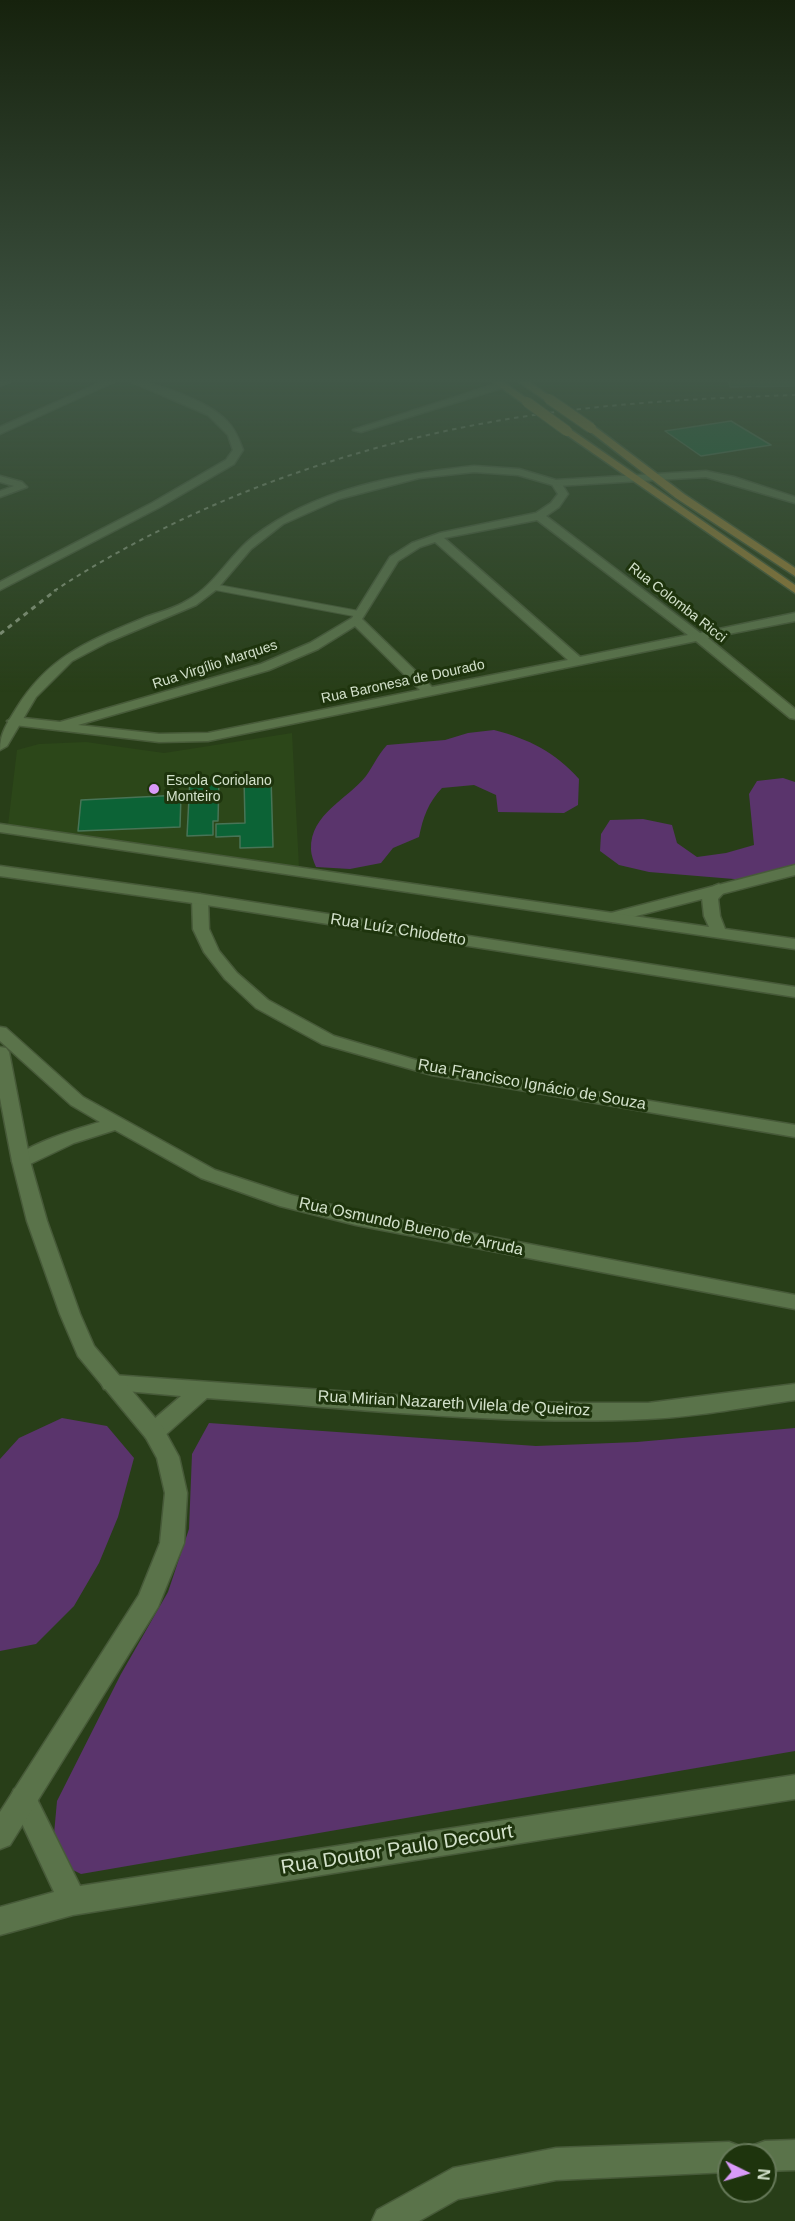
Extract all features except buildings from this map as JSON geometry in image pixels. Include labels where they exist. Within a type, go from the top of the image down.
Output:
[{"type":"main road","points":[[643,486],[795,590]]},
{"type":"main road","points":[[668,486],[795,573]]},
{"type":"street","points":[[0,494],[22,488],[20,486]]},
{"type":"street","points":[[0,588],[189,486]]},
{"type":"street","points":[[0,746],[31,695],[68,658],[134,626],[192,603],[213,587],[247,547],[279,522],[335,497],[373,486]]},
{"type":"street","name":"Rua Virgílio Marques","points":[[56,727],[266,667],[314,646],[358,617],[394,559],[416,545],[437,538],[539,516],[555,505],[563,494],[558,486]]},
{"type":"street","points":[[748,486],[795,500]]},
{"type":"street","name":"Rua Colomba Ricci","points":[[539,516],[697,636],[795,715]]},
{"type":"street","points":[[437,538],[577,661]]},
{"type":"street","points":[[358,617],[429,692]]},
{"type":"street","name":"Rua Baronesa de Dourado","points":[[14,721],[159,738],[208,737],[795,617]]},
{"type":"street","points":[[0,828],[795,944]]},
{"type":"street","points":[[613,917],[795,870]]},
{"type":"street","name":"Rua Luíz Chiodetto","points":[[0,871],[200,899],[795,992]]},
{"type":"street","points":[[719,889],[710,898],[712,916],[719,933]]},
{"type":"street","name":"Rua Francisco Ignácio de Souza","points":[[200,899],[201,929],[212,952],[231,975],[262,1004],[328,1040],[432,1070],[795,1131]]},
{"type":"street","name":"Rua Osmundo Bueno de Arruda","points":[[0,1032],[76,1101],[207,1174],[287,1202],[356,1218],[790,1304]]},
{"type":"street","points":[[0,1052],[21,1161],[37,1221],[70,1314],[85,1350],[154,1432],[168,1457],[176,1493],[172,1543],[148,1600],[0,1836]]},
{"type":"street","points":[[21,1161],[56,1142],[87,1130],[116,1124]]},
{"type":"street","name":"Rua Mirian Nazareth Vilela de Queiroz","points":[[112,1383],[478,1409],[648,1412],[793,1390]]},
{"type":"street","points":[[154,1432],[201,1391]]},
{"type":"street","name":"Rua Doutor Paulo Decourt","points":[[0,1921],[73,1901],[795,1787]]},
{"type":"street","points":[[23,1798],[73,1901]]},
{"type":"street","points":[[777,2156],[795,2155]]},
{"type":"street","points":[[388,2221],[453,2184],[545,2166],[717,2158]]},
{"type":"lane","points":[[213,587],[358,617]]},
{"type":"shaded area","points":[[494,730],[530,742],[561,761],[579,779],[578,805],[564,813],[498,812],[496,795],[474,785],[442,788],[427,811],[419,837],[393,848],[381,863],[350,869],[316,867],[311,849],[312,837],[317,826],[331,808],[366,776],[387,745],[445,740],[468,733]]},
{"type":"shaded area","name":"Escola Coriolano Monteiro","points":[[292,733],[299,867],[8,825],[17,750],[39,744],[86,742],[164,753]]},
{"type":"shaded area","points":[[783,778],[795,782],[795,875],[792,877],[758,881],[649,872],[619,865],[600,851],[601,834],[610,820],[643,819],[672,825],[677,843],[697,857],[726,853],[754,845],[749,794],[757,781]]},
{"type":"shaded area","points":[[62,1418],[107,1426],[134,1458],[118,1517],[99,1563],[74,1606],[36,1644],[0,1651],[0,1459],[19,1438]]},
{"type":"shaded area","points":[[209,1423],[536,1446],[637,1442],[795,1428],[795,1751],[81,1874],[65,1866],[53,1845],[57,1801],[121,1674],[168,1592],[189,1529],[192,1454]]},
{"type":"railway","points":[[54,591],[110,557],[167,527],[263,486]]},
{"type":"railway","points":[[0,634],[56,590]]},
{"type":"place","name":"Escola Coriolano Monteiro","points":[[154,789]]}]
